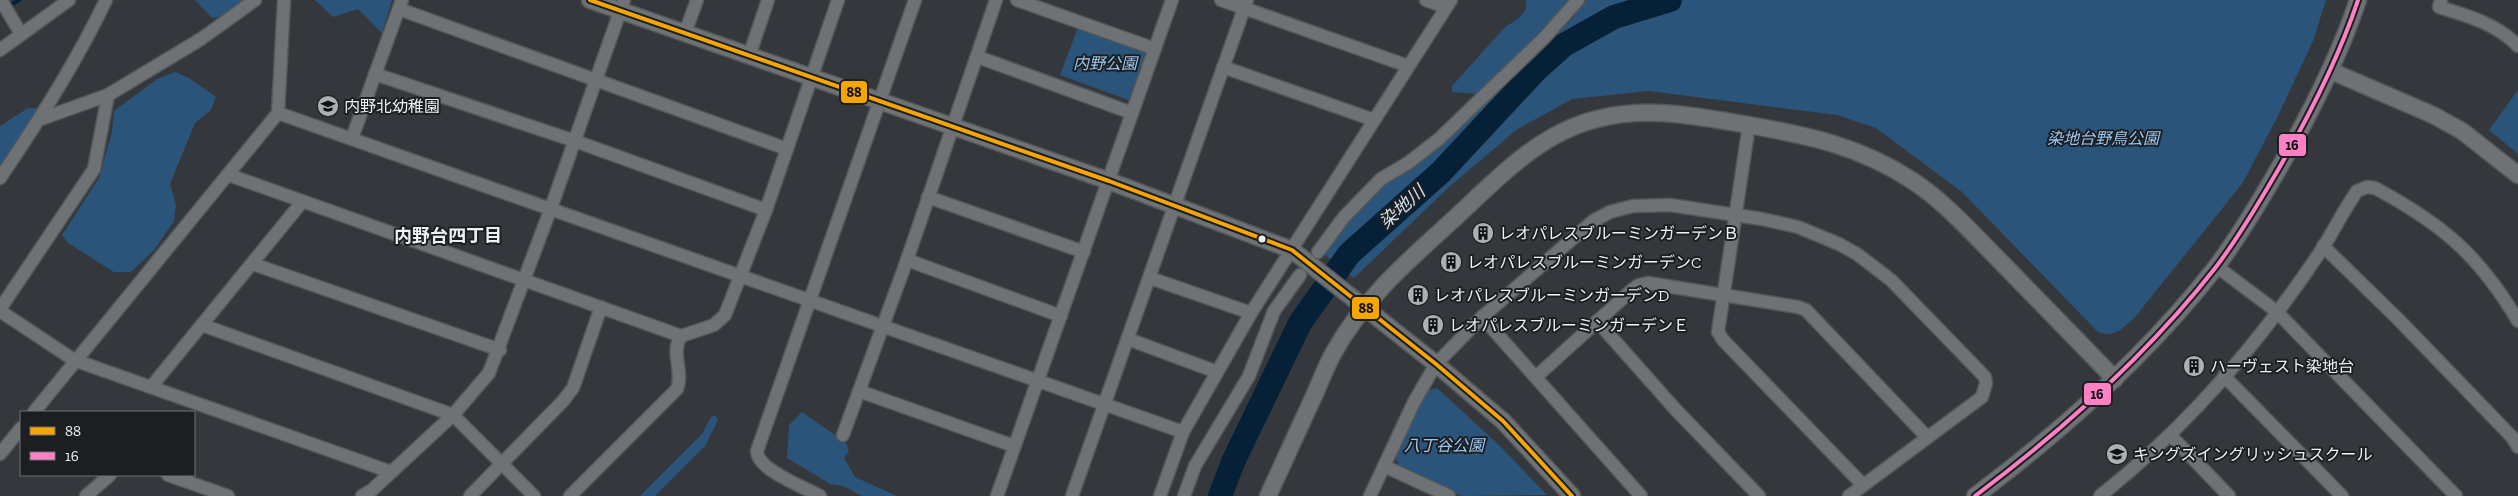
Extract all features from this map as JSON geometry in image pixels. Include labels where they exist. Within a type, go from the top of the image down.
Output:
[{"type":"street","points":[[0,50],[69,0]]},
{"type":"street","points":[[0,178],[41,119],[88,38],[106,0]]},
{"type":"street","points":[[41,119],[108,95],[200,39],[255,0]]},
{"type":"street","points":[[35,411],[74,360],[229,175],[278,113],[284,0]]},
{"type":"street","points":[[590,0],[622,5],[685,33],[1109,181],[1317,260],[1342,289],[1436,364],[1503,421],[1572,496]]},
{"type":"street","points":[[685,33],[697,0]]},
{"type":"street","points":[[749,56],[768,0]]},
{"type":"street","points":[[229,175],[526,279],[681,336],[714,325],[721,320],[741,276],[766,210],[838,0]]},
{"type":"street","points":[[820,496],[763,466],[757,457],[758,444],[916,0]]},
{"type":"street","points":[[843,435],[907,260],[996,0]]},
{"type":"street","points":[[1017,0],[1155,49]]},
{"type":"street","points":[[997,496],[1172,0]]},
{"type":"street","points":[[1221,0],[1245,4],[1408,66]]},
{"type":"street","points":[[1160,496],[1184,432],[1251,313],[1448,4],[1426,0]]},
{"type":"street","points":[[1317,260],[1344,217],[1381,179],[1408,163],[1438,139],[1544,38],[1578,0]]},
{"type":"street","points":[[1975,496],[2008,472],[2115,378],[2216,266],[2248,220],[2289,152],[2331,71],[2358,0]]},
{"type":"street","points":[[2441,0],[2439,7],[2495,28],[2518,46]]},
{"type":"street","points":[[1072,496],[1245,4]]},
{"type":"street","points":[[352,138],[401,5],[787,149]]},
{"type":"street","points":[[362,496],[391,472],[482,384],[500,350],[622,5]]},
{"type":"street","points":[[4,6],[21,34]]},
{"type":"street","points":[[978,57],[1132,113]]},
{"type":"street","points":[[1223,67],[1374,120]]},
{"type":"street","points":[[2331,71],[2433,115],[2462,131],[2518,175]]},
{"type":"street","points":[[375,74],[574,141],[766,210]]},
{"type":"street","points":[[108,95],[94,169],[0,310],[74,360],[391,472]]},
{"type":"street","points":[[1268,496],[1333,353],[1364,306],[1412,256],[1513,164],[1544,143],[1580,124],[1598,118],[1644,112],[1689,115],[1809,136],[1855,150],[1887,165],[1915,182],[1952,212],[2115,378]]},
{"type":"street","points":[[278,113],[810,299],[1037,382],[1184,432]]},
{"type":"street","points":[[1749,125],[1722,295],[1718,328],[1720,336],[1863,485]]},
{"type":"street","points":[[2103,495],[2170,435],[2224,376],[2276,312],[2324,246],[2357,191],[2367,187],[2375,188],[2421,214],[2446,232],[2492,279],[2518,321]]},
{"type":"street","points":[[928,197],[1084,252]]},
{"type":"street","points":[[151,387],[302,202]]},
{"type":"street","points":[[1370,496],[1414,402],[1436,364],[1482,317],[1593,221],[1610,212],[1648,204],[1735,214],[1798,227],[1829,239],[1857,254],[1891,280],[1985,376],[1986,382],[1982,397],[1849,496]]},
{"type":"street","points":[[2324,246],[2405,326],[2512,437],[2518,447]]},
{"type":"street","points":[[907,260],[1061,316]]},
{"type":"street","points":[[253,264],[500,350]]},
{"type":"street","points":[[2216,266],[2276,312],[2456,496]]},
{"type":"street","points":[[1184,496],[1195,466],[1249,376],[1274,311],[1300,275]]},
{"type":"street","points":[[1150,278],[1251,313]]},
{"type":"street","points":[[1537,376],[1633,289],[1644,284],[1722,295],[1806,310],[1927,437]]},
{"type":"street","points":[[470,496],[503,464],[573,388],[601,307]]},
{"type":"street","points":[[1482,317],[1537,376],[1641,496]]},
{"type":"street","points":[[1597,321],[1676,410],[1759,496]]},
{"type":"street","points":[[202,325],[452,415],[534,496]]},
{"type":"street","points":[[662,330],[677,351]]},
{"type":"street","points":[[570,496],[677,389],[680,381],[677,343],[681,336]]},
{"type":"street","points":[[1128,339],[1217,372]]},
{"type":"street","points":[[2224,376],[2342,496]]},
{"type":"street","points":[[860,391],[1014,446]]},
{"type":"street","points":[[0,454],[20,429]]},
{"type":"street","points":[[2170,435],[2229,496]]},
{"type":"street","points":[[1384,466],[1449,496]]},
{"type":"street","points":[[87,496],[109,476]]},
{"type":"street","points":[[171,476],[228,496]]},
{"type":"green space","points":[[195,0],[245,0],[221,16],[212,18]]},
{"type":"green space","points":[[315,0],[392,0],[382,33],[358,9],[333,17]]},
{"type":"green space","points":[[1526,0],[1570,0],[1479,94],[1452,92],[1452,86],[1505,27],[1518,19],[1526,9]]},
{"type":"green space","name":"染地台野鳥公園","points":[[1586,0],[2326,0],[2313,41],[2278,116],[2242,184],[2135,317],[2114,333],[2104,334],[2098,332],[1962,192],[1876,128],[1837,115],[1649,91],[1572,99],[1516,130],[1449,187],[1354,278],[1324,254],[1352,217],[1385,184],[1440,146],[1570,21]]},
{"type":"green space","name":"内野公園","points":[[1079,25],[1149,51],[1131,101],[1060,75]]},
{"type":"green space","points":[[175,72],[189,78],[216,97],[211,110],[195,123],[170,184],[176,205],[174,221],[155,249],[131,272],[114,272],[68,243],[62,235],[99,178],[112,132],[114,111],[157,79]]},
{"type":"green space","points":[[2518,90],[2518,154],[2489,130]]},
{"type":"green space","points":[[28,108],[41,109],[0,166],[0,126]]},
{"type":"green space","name":"八丁谷公園","points":[[1437,388],[1500,446],[1547,495],[1461,496],[1399,466],[1395,456],[1427,391]]},
{"type":"green space","points":[[802,412],[846,443],[849,451],[844,458],[855,477],[897,496],[862,496],[843,486],[830,484],[787,458],[789,425]]},
{"type":"green space","points":[[715,415],[718,420],[705,446],[655,496],[640,496],[702,434],[711,417]]},
{"type":"waterway","points":[[0,11],[19,0]]},
{"type":"waterway","name":"染地川","points":[[1220,496],[1233,462],[1300,323],[1349,254],[1441,172],[1536,70],[1564,45],[1614,17],[1670,0]]},
{"type":"transit line","name":"88","points":[[590,0],[1109,181],[1292,250],[1436,364],[1503,421],[1572,496]]},
{"type":"transit line","name":"16","points":[[1975,496],[2040,445],[2103,389],[2162,330],[2216,267],[2256,207],[2306,119],[2340,49],[2358,0]]},
{"type":"place","name":"内野北幼稚園","points":[[328,106]]},
{"type":"place","name":"レオパレスブルーミンガーデンＢ","points":[[1483,233]]},
{"type":"place","name":"レオパレスブルーミンガーデンC","points":[[1451,262]]},
{"type":"place","name":"レオパレスブルーミンガーデンD","points":[[1418,295]]},
{"type":"place","name":"レオパレスブルーミンガーデンＥ","points":[[1433,325]]},
{"type":"place","name":"ハーヴェスト染地台","points":[[2194,366]]},
{"type":"place","name":"キングズイングリッシュスクール","points":[[2117,454]]},
{"type":"district","name":"内野台四丁目","points":[[448,236]]}]
